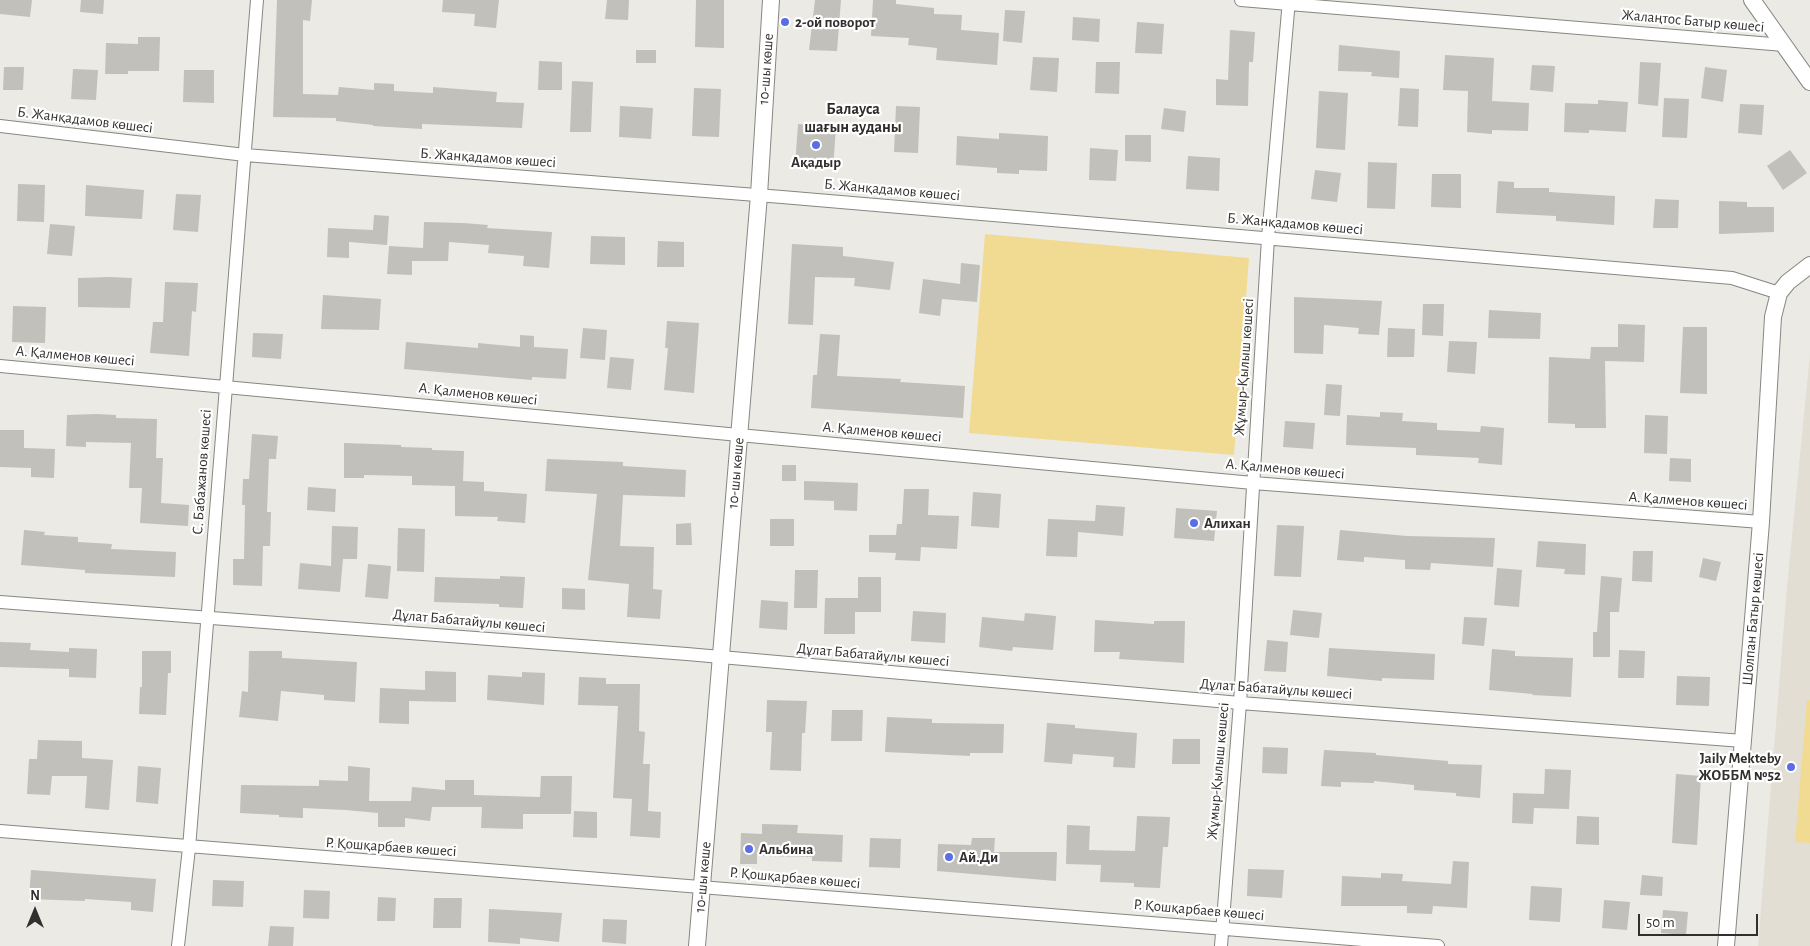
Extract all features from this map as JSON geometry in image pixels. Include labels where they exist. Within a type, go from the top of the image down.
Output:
[{"type":"street","name":"С. Бабажанов көшесі","points":[[178,946],[189,848],[225,386],[258,0]]},
{"type":"street","name":"10-шы көше","points":[[697,946],[759,195],[771,0]]},
{"type":"street","name":"Жалаңтос Батыр көшесі","points":[[1241,0],[1289,2],[1784,45]]},
{"type":"street","points":[[1752,0],[1810,82]]},
{"type":"street","name":"Жұмыр-Қылыш көшесі","points":[[1220,946],[1240,703],[1268,238],[1289,2]]},
{"type":"street","name":"Б. Жанқадамов көшесі","points":[[0,126],[245,155],[759,195],[1732,278],[1779,293]]},
{"type":"street","points":[[1779,293],[1788,282],[1810,265]]},
{"type":"street","name":"Шолпан Батыр көшесі","points":[[1726,946],[1761,522],[1773,317],[1779,293]]},
{"type":"street","name":"А. Қалменов көшесі","points":[[0,366],[1253,483],[1761,522]]},
{"type":"street","name":"Дұлат Бабатайұлы көшесі","points":[[0,602],[208,616],[1240,703],[1743,741]]},
{"type":"street","name":"Р. Қошқарбаев көшесі","points":[[0,831],[189,848],[1438,946]]},
{"type":"shaded area","points":[[985,234],[1249,258],[1234,455],[969,433]]},
{"type":"shaded area","name":"Jaily Mekteby ЖОББМ №52","points":[[1810,354],[1810,946],[1758,946],[1787,587]]},
{"type":"shaded area","points":[[1807,700],[1810,700],[1810,843],[1795,842]]},
{"type":"building","points":[[0,0],[32,0],[30,17],[0,14]]},
{"type":"building","points":[[81,0],[104,0],[103,14],[80,12]]},
{"type":"building","points":[[277,0],[312,0],[310,21],[303,20],[303,94],[338,95],[339,87],[374,90],[374,83],[394,84],[394,91],[433,93],[433,87],[497,92],[496,102],[524,103],[522,128],[422,124],[422,129],[373,126],[336,121],[336,118],[273,117]]},
{"type":"building","points":[[443,0],[499,0],[496,28],[474,26],[475,14],[442,12]]},
{"type":"building","points":[[607,0],[629,0],[628,20],[605,19]]},
{"type":"building","points":[[696,0],[724,0],[724,48],[695,47]]},
{"type":"building","points":[[815,0],[841,0],[837,51],[809,50]]},
{"type":"building","points":[[873,0],[896,0],[896,4],[934,8],[934,14],[962,15],[961,30],[999,33],[997,65],[936,60],[937,48],[908,45],[909,38],[871,36]]},
{"type":"building","points":[[1005,10],[1025,11],[1022,43],[1003,41]]},
{"type":"building","points":[[1073,17],[1100,19],[1099,42],[1072,40]]},
{"type":"building","points":[[1137,22],[1164,24],[1162,54],[1135,53]]},
{"type":"building","points":[[1230,30],[1255,32],[1253,62],[1249,62],[1248,106],[1216,105],[1216,79],[1228,80]]},
{"type":"building","points":[[138,37],[160,37],[159,71],[128,71],[128,74],[105,74],[106,43],[138,44]]},
{"type":"building","points":[[1339,45],[1400,51],[1399,78],[1371,76],[1372,72],[1338,71]]},
{"type":"building","points":[[636,50],[656,50],[656,63],[636,63]]},
{"type":"building","points":[[1445,55],[1494,58],[1492,101],[1529,103],[1528,131],[1492,130],[1492,134],[1467,132],[1468,91],[1443,90]]},
{"type":"building","points":[[1033,57],[1059,58],[1057,92],[1030,90]]},
{"type":"building","points":[[539,61],[562,62],[562,90],[538,90]]},
{"type":"building","points":[[1096,62],[1120,62],[1119,94],[1095,93]]},
{"type":"building","points":[[1640,62],[1661,63],[1658,106],[1638,104]]},
{"type":"building","points":[[1532,65],[1555,66],[1553,92],[1530,90]]},
{"type":"building","points":[[4,67],[24,67],[23,90],[3,90]]},
{"type":"building","points":[[1705,67],[1727,70],[1723,102],[1701,98]]},
{"type":"building","points":[[73,69],[98,70],[96,100],[71,99]]},
{"type":"building","points":[[184,70],[214,70],[214,103],[183,102]]},
{"type":"building","points":[[572,81],[593,82],[591,132],[570,132]]},
{"type":"building","points":[[694,88],[721,89],[719,137],[692,136]]},
{"type":"building","points":[[1400,88],[1419,89],[1418,127],[1398,126]]},
{"type":"building","points":[[1319,91],[1348,93],[1345,150],[1316,148]]},
{"type":"building","points":[[1664,98],[1689,99],[1687,138],[1662,137]]},
{"type":"building","points":[[1598,100],[1628,102],[1626,132],[1589,130],[1589,133],[1564,132],[1565,103],[1598,104]]},
{"type":"building","points":[[1740,104],[1764,105],[1762,135],[1738,133]]},
{"type":"building","points":[[620,106],[653,108],[651,139],[619,137]]},
{"type":"building","points":[[896,106],[920,107],[918,153],[894,152]]},
{"type":"building","points":[[1164,108],[1186,111],[1184,132],[1161,129]]},
{"type":"building","points":[[798,124],[836,127],[833,169],[795,166]]},
{"type":"building","points":[[999,133],[1048,136],[1047,171],[1019,170],[1019,174],[997,173],[997,168],[956,165],[957,136],[999,139]]},
{"type":"building","points":[[1125,135],[1151,135],[1151,162],[1125,161]]},
{"type":"building","points":[[1090,148],[1118,150],[1116,181],[1089,180]]},
{"type":"building","points":[[1790,150],[1807,173],[1783,190],[1767,166]]},
{"type":"building","points":[[1188,156],[1220,158],[1219,191],[1186,189]]},
{"type":"building","points":[[1368,162],[1397,163],[1395,209],[1367,208]]},
{"type":"building","points":[[1315,170],[1341,173],[1337,202],[1311,199]]},
{"type":"building","points":[[1432,174],[1461,174],[1461,208],[1431,207]]},
{"type":"building","points":[[1498,181],[1514,182],[1514,188],[1549,188],[1549,192],[1615,196],[1614,225],[1556,221],[1556,216],[1496,213]]},
{"type":"building","points":[[18,184],[45,185],[44,222],[17,221]]},
{"type":"building","points":[[86,185],[144,190],[142,219],[85,216]]},
{"type":"building","points":[[176,194],[201,195],[198,232],[173,230]]},
{"type":"building","points":[[1655,199],[1679,200],[1678,228],[1653,228]]},
{"type":"building","points":[[1719,201],[1747,202],[1747,207],[1774,207],[1774,232],[1719,234]]},
{"type":"building","points":[[374,215],[389,216],[387,245],[349,242],[349,258],[327,257],[328,228],[373,230]]},
{"type":"building","points":[[424,222],[463,223],[488,225],[487,228],[552,232],[549,268],[523,266],[524,256],[488,253],[489,245],[449,242],[448,261],[412,261],[412,275],[387,274],[389,246],[423,248]]},
{"type":"building","points":[[50,224],[75,226],[72,256],[47,254]]},
{"type":"building","points":[[591,236],[625,237],[625,265],[590,264]]},
{"type":"building","points":[[658,241],[684,242],[684,267],[657,267]]},
{"type":"building","points":[[792,244],[843,247],[843,256],[894,262],[890,290],[854,286],[855,278],[815,277],[813,325],[788,324]]},
{"type":"building","points":[[961,263],[980,265],[977,302],[942,299],[940,316],[919,313],[923,279],[960,284]]},
{"type":"building","points":[[78,278],[132,278],[130,308],[78,307]]},
{"type":"building","points":[[165,282],[198,283],[196,312],[192,311],[189,356],[150,353],[153,322],[163,322]]},
{"type":"building","points":[[323,295],[381,299],[379,330],[321,329]]},
{"type":"building","points":[[1294,297],[1382,301],[1379,335],[1358,334],[1359,328],[1324,325],[1323,354],[1294,353]]},
{"type":"building","points":[[1423,304],[1444,304],[1443,336],[1422,335]]},
{"type":"building","points":[[13,306],[46,307],[45,343],[12,342]]},
{"type":"building","points":[[1489,310],[1541,313],[1540,339],[1488,338]]},
{"type":"building","points":[[667,321],[699,323],[694,393],[664,390],[668,348],[665,348]]},
{"type":"building","points":[[1618,324],[1645,325],[1644,362],[1605,361],[1606,428],[1575,428],[1575,424],[1548,423],[1549,357],[1590,359],[1591,347],[1618,347]]},
{"type":"building","points":[[1683,327],[1707,327],[1707,394],[1680,393]]},
{"type":"building","points":[[583,328],[607,330],[605,360],[580,358]]},
{"type":"building","points":[[1388,328],[1415,329],[1414,357],[1387,357]]},
{"type":"building","points":[[253,333],[283,334],[281,359],[252,357]]},
{"type":"building","points":[[820,334],[840,335],[837,376],[901,379],[900,382],[965,386],[963,418],[811,408],[813,375],[817,375]]},
{"type":"building","points":[[520,335],[534,336],[534,347],[568,349],[566,379],[532,377],[532,380],[404,369],[406,342],[478,348],[478,343],[520,347]]},
{"type":"building","points":[[1449,341],[1477,342],[1475,374],[1447,372]]},
{"type":"building","points":[[610,357],[634,359],[631,390],[607,388]]},
{"type":"building","points":[[1326,384],[1342,385],[1340,416],[1324,415]]},
{"type":"building","points":[[1380,412],[1403,413],[1402,421],[1437,423],[1437,430],[1480,432],[1481,426],[1504,428],[1502,465],[1478,463],[1479,458],[1416,455],[1416,448],[1346,445],[1347,415],[1380,417]]},
{"type":"building","points":[[67,415],[116,415],[116,418],[157,419],[156,458],[163,458],[161,503],[189,505],[188,526],[140,523],[142,488],[129,488],[131,443],[86,442],[86,447],[66,446]]},
{"type":"building","points":[[1645,415],[1668,416],[1667,454],[1644,453]]},
{"type":"building","points":[[1285,421],[1315,423],[1313,449],[1283,447]]},
{"type":"building","points":[[0,430],[24,430],[24,448],[55,449],[54,478],[31,477],[31,468],[0,467]]},
{"type":"building","points":[[252,434],[278,436],[276,459],[269,459],[267,512],[271,512],[270,546],[263,546],[262,586],[233,585],[233,559],[244,559],[245,505],[242,505],[243,479],[249,479]]},
{"type":"building","points":[[344,443],[401,445],[401,447],[432,448],[432,450],[464,451],[463,481],[484,482],[484,491],[527,494],[525,523],[497,521],[498,517],[455,516],[455,486],[412,485],[412,476],[364,475],[364,478],[344,478]]},
{"type":"building","points":[[1670,458],[1691,459],[1691,482],[1669,481]]},
{"type":"building","points":[[547,459],[623,462],[623,466],[686,470],[685,497],[623,495],[620,546],[654,547],[653,589],[662,590],[660,619],[627,617],[629,584],[588,580],[597,494],[545,491]]},
{"type":"building","points":[[782,465],[796,465],[796,481],[782,481]]},
{"type":"building","points":[[804,481],[858,483],[857,511],[834,510],[834,501],[804,500]]},
{"type":"building","points":[[308,487],[336,489],[335,512],[307,510]]},
{"type":"building","points":[[904,489],[929,489],[928,515],[959,516],[957,549],[921,547],[920,561],[895,560],[896,553],[869,552],[869,535],[896,535],[897,524],[902,524]]},
{"type":"building","points":[[973,492],[1001,494],[999,528],[971,526]]},
{"type":"building","points":[[1096,505],[1125,507],[1123,536],[1078,532],[1077,557],[1046,556],[1048,519],[1095,521]]},
{"type":"building","points":[[1176,508],[1217,511],[1214,541],[1174,538]]},
{"type":"building","points":[[770,519],[794,519],[794,546],[770,546]]},
{"type":"building","points":[[691,523],[692,545],[676,545],[676,524]]},
{"type":"building","points":[[1277,525],[1304,526],[1301,577],[1274,576]]},
{"type":"building","points":[[332,526],[358,527],[357,559],[343,559],[340,592],[298,589],[300,563],[331,566]]},
{"type":"building","points":[[398,528],[425,529],[424,572],[397,571]]},
{"type":"building","points":[[24,530],[45,532],[44,535],[78,537],[78,542],[112,544],[111,549],[176,552],[175,577],[85,573],[85,570],[21,565]]},
{"type":"building","points":[[1340,530],[1407,536],[1495,538],[1493,567],[1431,563],[1430,570],[1405,569],[1405,560],[1364,557],[1364,562],[1337,560]]},
{"type":"building","points":[[1538,541],[1586,544],[1585,575],[1564,574],[1565,569],[1536,567]]},
{"type":"building","points":[[1633,551],[1653,551],[1652,582],[1632,581]]},
{"type":"building","points":[[1703,558],[1721,562],[1716,581],[1699,577]]},
{"type":"building","points":[[368,564],[391,566],[388,599],[365,597]]},
{"type":"building","points":[[1497,568],[1522,570],[1519,607],[1494,605]]},
{"type":"building","points":[[795,570],[818,570],[817,608],[794,608]]},
{"type":"building","points":[[500,576],[525,577],[523,608],[499,607],[499,604],[434,602],[435,577],[500,579]]},
{"type":"building","points":[[1601,576],[1622,578],[1619,612],[1610,612],[1610,657],[1593,657],[1593,632],[1597,632]]},
{"type":"building","points":[[858,577],[881,577],[881,612],[855,612],[855,634],[824,634],[825,598],[858,598]]},
{"type":"building","points":[[562,588],[585,589],[585,610],[562,609]]},
{"type":"building","points":[[761,600],[788,602],[787,630],[759,628]]},
{"type":"building","points":[[1293,610],[1322,613],[1319,638],[1290,635]]},
{"type":"building","points":[[913,611],[946,613],[945,643],[911,641]]},
{"type":"building","points":[[1025,613],[1056,616],[1053,650],[1013,647],[1012,651],[979,647],[982,617],[1024,621]]},
{"type":"building","points":[[1464,617],[1487,618],[1484,646],[1462,644]]},
{"type":"building","points":[[1095,620],[1154,624],[1154,621],[1185,621],[1184,663],[1119,659],[1120,652],[1094,652]]},
{"type":"building","points":[[1267,640],[1288,642],[1286,672],[1264,671]]},
{"type":"building","points":[[0,642],[31,643],[30,650],[69,652],[69,648],[97,649],[96,678],[69,677],[69,669],[0,667]]},
{"type":"building","points":[[1329,648],[1435,654],[1434,680],[1382,678],[1382,681],[1327,676]]},
{"type":"building","points":[[1492,649],[1515,651],[1515,656],[1573,658],[1571,697],[1489,690]]},
{"type":"building","points":[[1619,650],[1645,651],[1644,678],[1618,678]]},
{"type":"building","points":[[142,651],[171,651],[171,673],[168,673],[166,715],[139,714],[140,687],[142,687]]},
{"type":"building","points":[[249,651],[282,651],[282,658],[357,662],[355,702],[324,700],[324,695],[281,691],[278,721],[239,717],[242,691],[248,692]]},
{"type":"building","points":[[425,671],[456,672],[456,702],[409,701],[409,724],[379,723],[380,688],[425,690]]},
{"type":"building","points":[[522,672],[545,673],[544,705],[487,700],[488,675],[522,677]]},
{"type":"building","points":[[1677,676],[1710,677],[1709,706],[1676,705]]},
{"type":"building","points":[[579,677],[606,678],[606,684],[640,684],[639,731],[645,732],[643,764],[650,764],[648,811],[661,812],[660,838],[630,836],[632,799],[613,798],[618,706],[578,705]]},
{"type":"building","points":[[767,700],[807,701],[805,733],[802,733],[801,771],[770,770],[772,732],[766,732]]},
{"type":"building","points":[[832,710],[863,710],[862,741],[831,741]]},
{"type":"building","points":[[887,717],[932,719],[932,723],[1004,724],[1003,753],[970,753],[970,756],[885,752]]},
{"type":"building","points":[[1047,723],[1075,725],[1075,728],[1137,733],[1135,768],[1113,767],[1114,757],[1073,754],[1072,764],[1044,762]]},
{"type":"building","points":[[1173,739],[1200,739],[1200,764],[1172,764]]},
{"type":"building","points":[[38,740],[82,741],[82,758],[113,760],[109,810],[85,808],[87,776],[52,776],[50,795],[27,794],[29,759],[37,759]]},
{"type":"building","points":[[1263,747],[1288,748],[1287,774],[1262,773]]},
{"type":"building","points":[[1324,750],[1376,753],[1376,755],[1448,761],[1448,764],[1482,765],[1480,798],[1456,796],[1456,793],[1414,790],[1414,785],[1374,781],[1374,783],[1341,782],[1341,787],[1321,786]]},
{"type":"building","points":[[138,766],[161,768],[158,804],[136,802]]},
{"type":"building","points":[[348,766],[370,768],[369,801],[411,801],[412,787],[445,790],[445,780],[474,780],[474,795],[540,797],[541,776],[572,776],[571,814],[523,814],[523,829],[481,828],[482,807],[432,807],[430,821],[405,818],[405,827],[378,827],[378,813],[346,810],[303,808],[303,818],[240,813],[241,785],[319,786],[319,780],[348,781]]},
{"type":"building","points":[[1545,769],[1571,770],[1569,809],[1534,808],[1533,824],[1512,823],[1513,793],[1544,794]]},
{"type":"building","points":[[1676,774],[1701,776],[1697,845],[1672,843]]},
{"type":"building","points":[[574,811],[597,812],[597,838],[573,837]]},
{"type":"building","points":[[1137,816],[1170,817],[1168,847],[1163,847],[1160,888],[1134,887],[1134,883],[1100,882],[1101,865],[1066,864],[1067,825],[1090,826],[1089,850],[1135,851]]},
{"type":"building","points":[[1577,816],[1599,817],[1599,845],[1576,844]]},
{"type":"building","points":[[762,824],[798,825],[797,833],[843,835],[842,862],[812,861],[812,857],[757,856],[757,864],[740,864],[741,833],[762,834]]},
{"type":"building","points":[[870,838],[901,839],[900,868],[869,867]]},
{"type":"building","points":[[972,838],[995,838],[994,852],[1057,852],[1056,881],[937,871],[938,844],[971,845]]},
{"type":"building","points":[[1453,861],[1469,862],[1467,908],[1433,906],[1432,914],[1407,913],[1407,906],[1341,906],[1342,876],[1381,878],[1381,873],[1403,874],[1402,881],[1451,884]]},
{"type":"building","points":[[1248,869],[1284,870],[1282,898],[1247,896]]},
{"type":"building","points":[[31,870],[156,879],[153,912],[131,910],[131,902],[85,899],[85,901],[29,899]]},
{"type":"building","points":[[1642,875],[1663,877],[1662,896],[1640,895]]},
{"type":"building","points":[[213,880],[244,881],[243,907],[212,906]]},
{"type":"building","points":[[1531,886],[1562,888],[1560,922],[1529,920]]},
{"type":"building","points":[[304,890],[330,891],[329,919],[303,918]]},
{"type":"building","points":[[378,897],[396,898],[395,921],[377,921]]},
{"type":"building","points":[[434,898],[462,898],[461,928],[433,928]]},
{"type":"building","points":[[1604,900],[1630,902],[1627,930],[1602,928]]},
{"type":"building","points":[[489,909],[562,913],[559,942],[520,938],[520,944],[488,942]]},
{"type":"building","points":[[1663,910],[1688,912],[1686,935],[1661,933]]},
{"type":"building","points":[[603,919],[627,920],[626,944],[602,942]]},
{"type":"building","points":[[270,926],[294,927],[293,946],[268,946]]},
{"type":"place","name":"2-ой поворот","points":[[785,22]]},
{"type":"place","name":"Ақадыр","points":[[816,145]]},
{"type":"place","name":"Алихан","points":[[1194,523]]},
{"type":"place","name":"Jaily Mekteby ЖОББМ №52","points":[[1791,767]]},
{"type":"place","name":"Альбина","points":[[749,849]]},
{"type":"place","name":"Ай.Ди","points":[[949,857]]},
{"type":"district","name":"Балауса шағын ауданы","points":[[853,118]]}]
